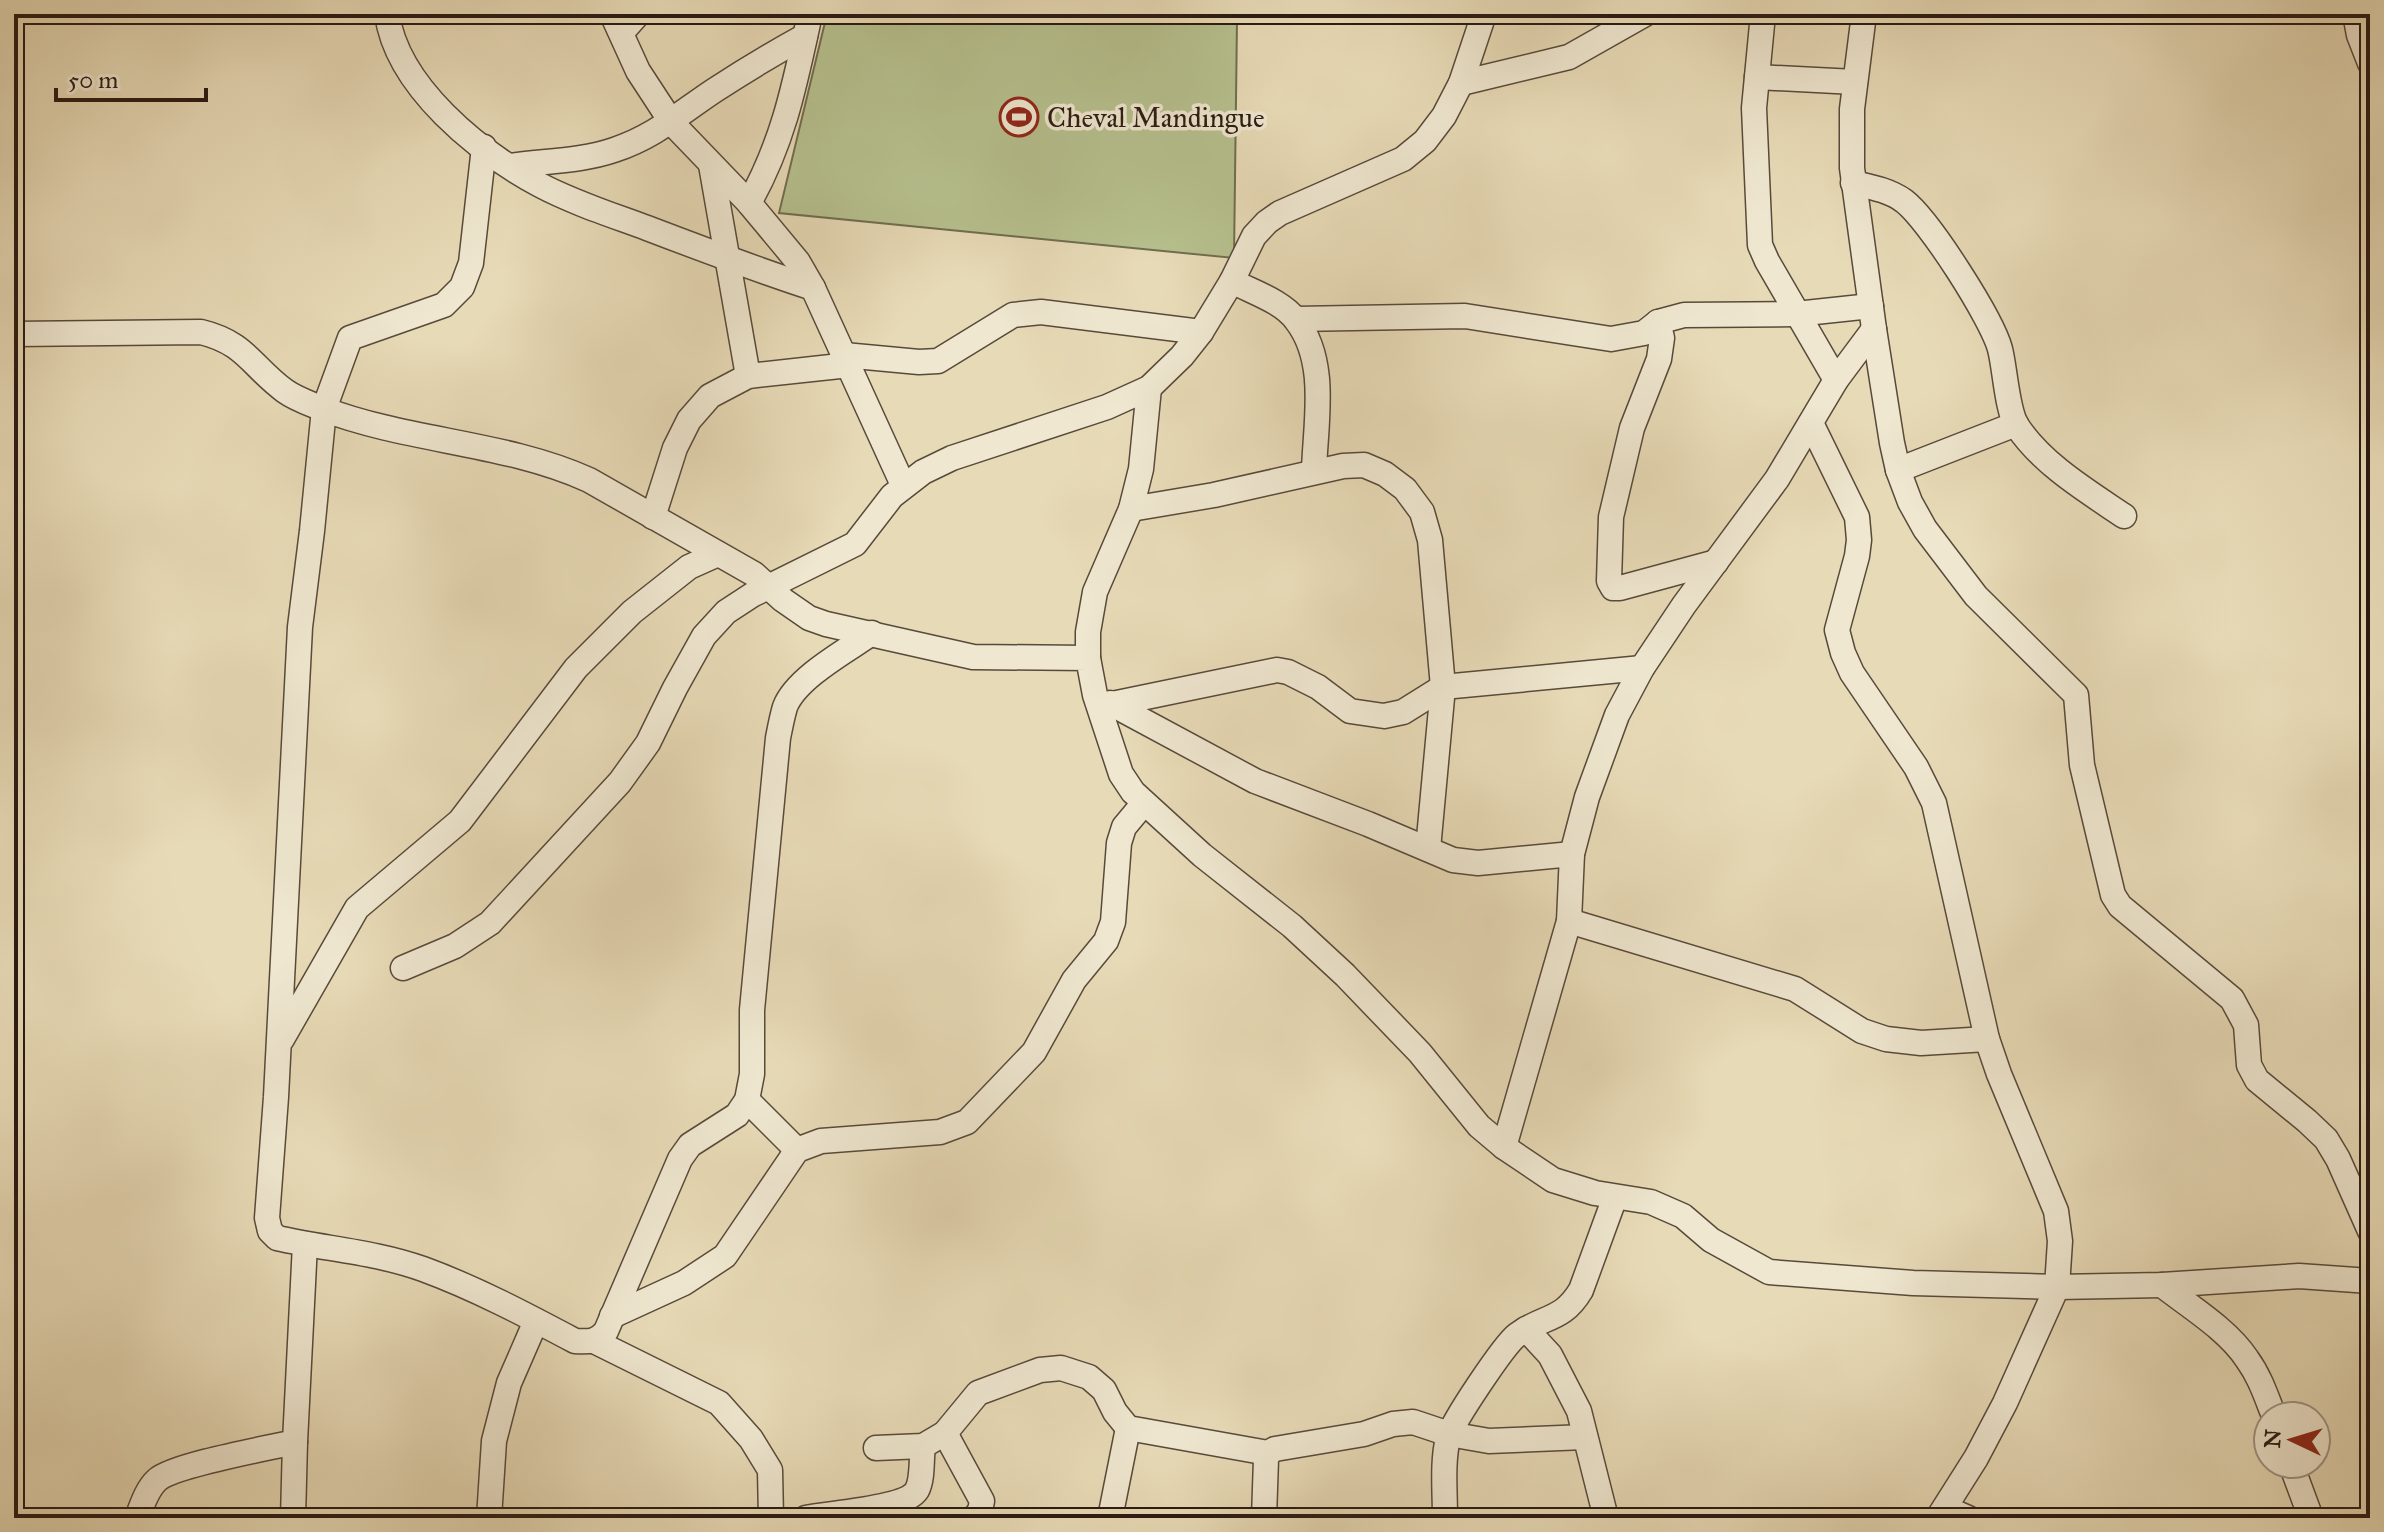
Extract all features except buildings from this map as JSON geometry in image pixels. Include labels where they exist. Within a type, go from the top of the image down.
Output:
[{"type":"street","points":[[387,14],[390,34],[399,55],[427,95],[458,128],[539,185],[727,260],[813,288]]},
{"type":"street","points":[[403,968],[455,946],[490,923],[620,782],[648,743],[704,636],[726,612],[768,587],[855,544],[903,485],[952,458],[1107,407],[1149,388],[1182,356],[1201,332],[1232,281],[1254,236],[1267,222],[1280,213],[1403,159],[1425,141],[1444,116],[1461,83],[1484,14]]},
{"type":"street","points":[[1461,83],[1569,57],[1645,14]]},
{"type":"street","points":[[1763,14],[1754,108],[1760,245],[1796,314],[1836,380]]},
{"type":"street","points":[[1864,14],[1852,109],[1853,183],[1892,443],[1910,502],[1925,529],[1976,596],[2076,695],[2082,765],[2113,895],[2120,906],[2232,999],[2246,1025],[2249,1065],[2257,1080],[2326,1139],[2370,1231]]},
{"type":"street","points":[[2355,14],[2370,63]]},
{"type":"street","points":[[624,20],[638,71],[672,123],[749,203],[798,262],[813,288],[903,485]]},
{"type":"street","points":[[510,166],[612,151],[647,136],[672,123],[808,25]]},
{"type":"street","points":[[749,203],[767,171],[782,134],[808,25]]},
{"type":"street","points":[[1757,77],[1855,82]]},
{"type":"street","points":[[484,147],[471,263],[462,287],[444,305],[350,338],[324,409],[300,627],[267,1218],[270,1231],[277,1238],[421,1268],[575,1341],[594,1341],[719,1403],[751,1439],[770,1470],[771,1518]]},
{"type":"street","points":[[711,165],[748,376]]},
{"type":"street","points":[[1853,183],[1887,191],[1905,202],[1923,221],[1987,316],[1999,347],[2016,424],[2073,482],[2124,516]]},
{"type":"street","points":[[1232,281],[1281,307],[1296,319],[1314,359],[1317,379],[1314,472]]},
{"type":"street","points":[[653,517],[675,448],[689,420],[710,396],[748,376],[846,360],[938,361],[1013,315],[1041,312],[1201,332]]},
{"type":"street","points":[[1296,319],[1465,316],[1611,339],[1644,333],[1658,322],[1684,315],[1796,314],[1872,318]]},
{"type":"street","points":[[1504,1147],[1569,921],[1572,854],[1587,797],[1617,715],[1642,668],[1684,605],[1777,479],[1872,318]]},
{"type":"street","points":[[1658,322],[1662,338],[1659,359],[1632,428],[1611,517],[1609,581],[1613,588],[1620,588],[1716,562]]},
{"type":"street","points":[[14,334],[201,332],[222,338],[240,348],[283,390],[324,409],[407,435],[530,458],[565,469],[754,574],[809,618],[973,657],[1088,658]]},
{"type":"street","points":[[1149,388],[1141,469],[1131,509],[1095,592],[1088,632],[1088,658],[1104,700],[1121,774],[1144,803],[1202,855],[1292,926],[1345,975],[1420,1053],[1479,1126],[1504,1147],[1553,1180],[1615,1197],[1651,1202],[1683,1216],[1711,1240],[1769,1272],[1913,1283],[2057,1287],[2162,1285],[2299,1276],[2370,1281]]},
{"type":"street","points":[[1811,423],[1857,517],[1857,556],[1837,630],[1843,653],[1852,673],[1916,767],[1934,803],[1987,1039],[2056,1211],[2060,1241],[2057,1287],[2005,1403],[1976,1458],[1941,1513],[1968,1518]]},
{"type":"street","points":[[1898,470],[2016,424]]},
{"type":"street","points":[[1131,509],[1364,465],[1385,474],[1405,489],[1422,512],[1430,540],[1443,687],[1428,849]]},
{"type":"street","points":[[279,1043],[357,908],[460,821],[576,668],[632,612],[689,567],[718,554]]},
{"type":"street","points":[[594,1341],[606,1331],[680,1159],[690,1145],[737,1115],[747,1100],[752,1074],[752,1010],[778,738],[785,706],[793,692],[810,677],[872,633]]},
{"type":"street","points":[[1104,700],[1277,670],[1318,687],[1350,711],[1372,716],[1403,712],[1443,687],[1642,668]]},
{"type":"street","points":[[1104,700],[1255,781],[1453,860],[1478,863],[1572,854]]},
{"type":"street","points":[[612,1316],[684,1283],[725,1256],[797,1150],[821,1141],[940,1132],[967,1122],[1034,1052],[1074,980],[1106,941],[1113,922],[1119,843],[1124,827],[1144,803]]},
{"type":"street","points":[[1569,921],[1795,989],[1862,1031],[1886,1039],[1921,1043],[1987,1039]]},
{"type":"street","points":[[747,1100],[797,1150]]},
{"type":"street","points":[[1445,1518],[1444,1461],[1449,1434],[1505,1345],[1526,1329],[1568,1309],[1575,1300],[1615,1197]]},
{"type":"street","points":[[293,1518],[305,1244]]},
{"type":"street","points":[[2162,1285],[2246,1356],[2268,1400]]},
{"type":"street","points":[[489,1518],[494,1441],[509,1383],[536,1321]]},
{"type":"street","points":[[1526,1329],[1550,1355],[1579,1411],[1606,1518]]},
{"type":"street","points":[[876,1448],[923,1446],[945,1433],[978,1393],[1040,1370],[1061,1368],[1089,1377],[1104,1390],[1115,1412],[1128,1428],[1268,1453],[1275,1449],[1413,1422],[1449,1434],[1489,1441],[1585,1437]]},
{"type":"street","points":[[1110,1518],[1128,1428]]},
{"type":"street","points":[[945,1433],[982,1501],[980,1511],[974,1518]]},
{"type":"street","points":[[137,1518],[144,1498],[158,1478],[181,1469],[295,1442]]},
{"type":"street","points":[[806,1518],[873,1513],[912,1497],[919,1487],[923,1446]]},
{"type":"street","points":[[1264,1518],[1268,1453]]},
{"type":"street","points":[[2297,1480],[2311,1518]]},
{"type":"green space","name":"Cheval Mandingue","points":[[827,14],[1234,14],[1237,20],[1234,258],[779,213]]},
{"type":"water","points":[[2370,1041],[2370,1103],[2364,1102],[2365,1056]]},
{"type":"place","name":"Cheval Mandingue","points":[[1019,117]]}]
